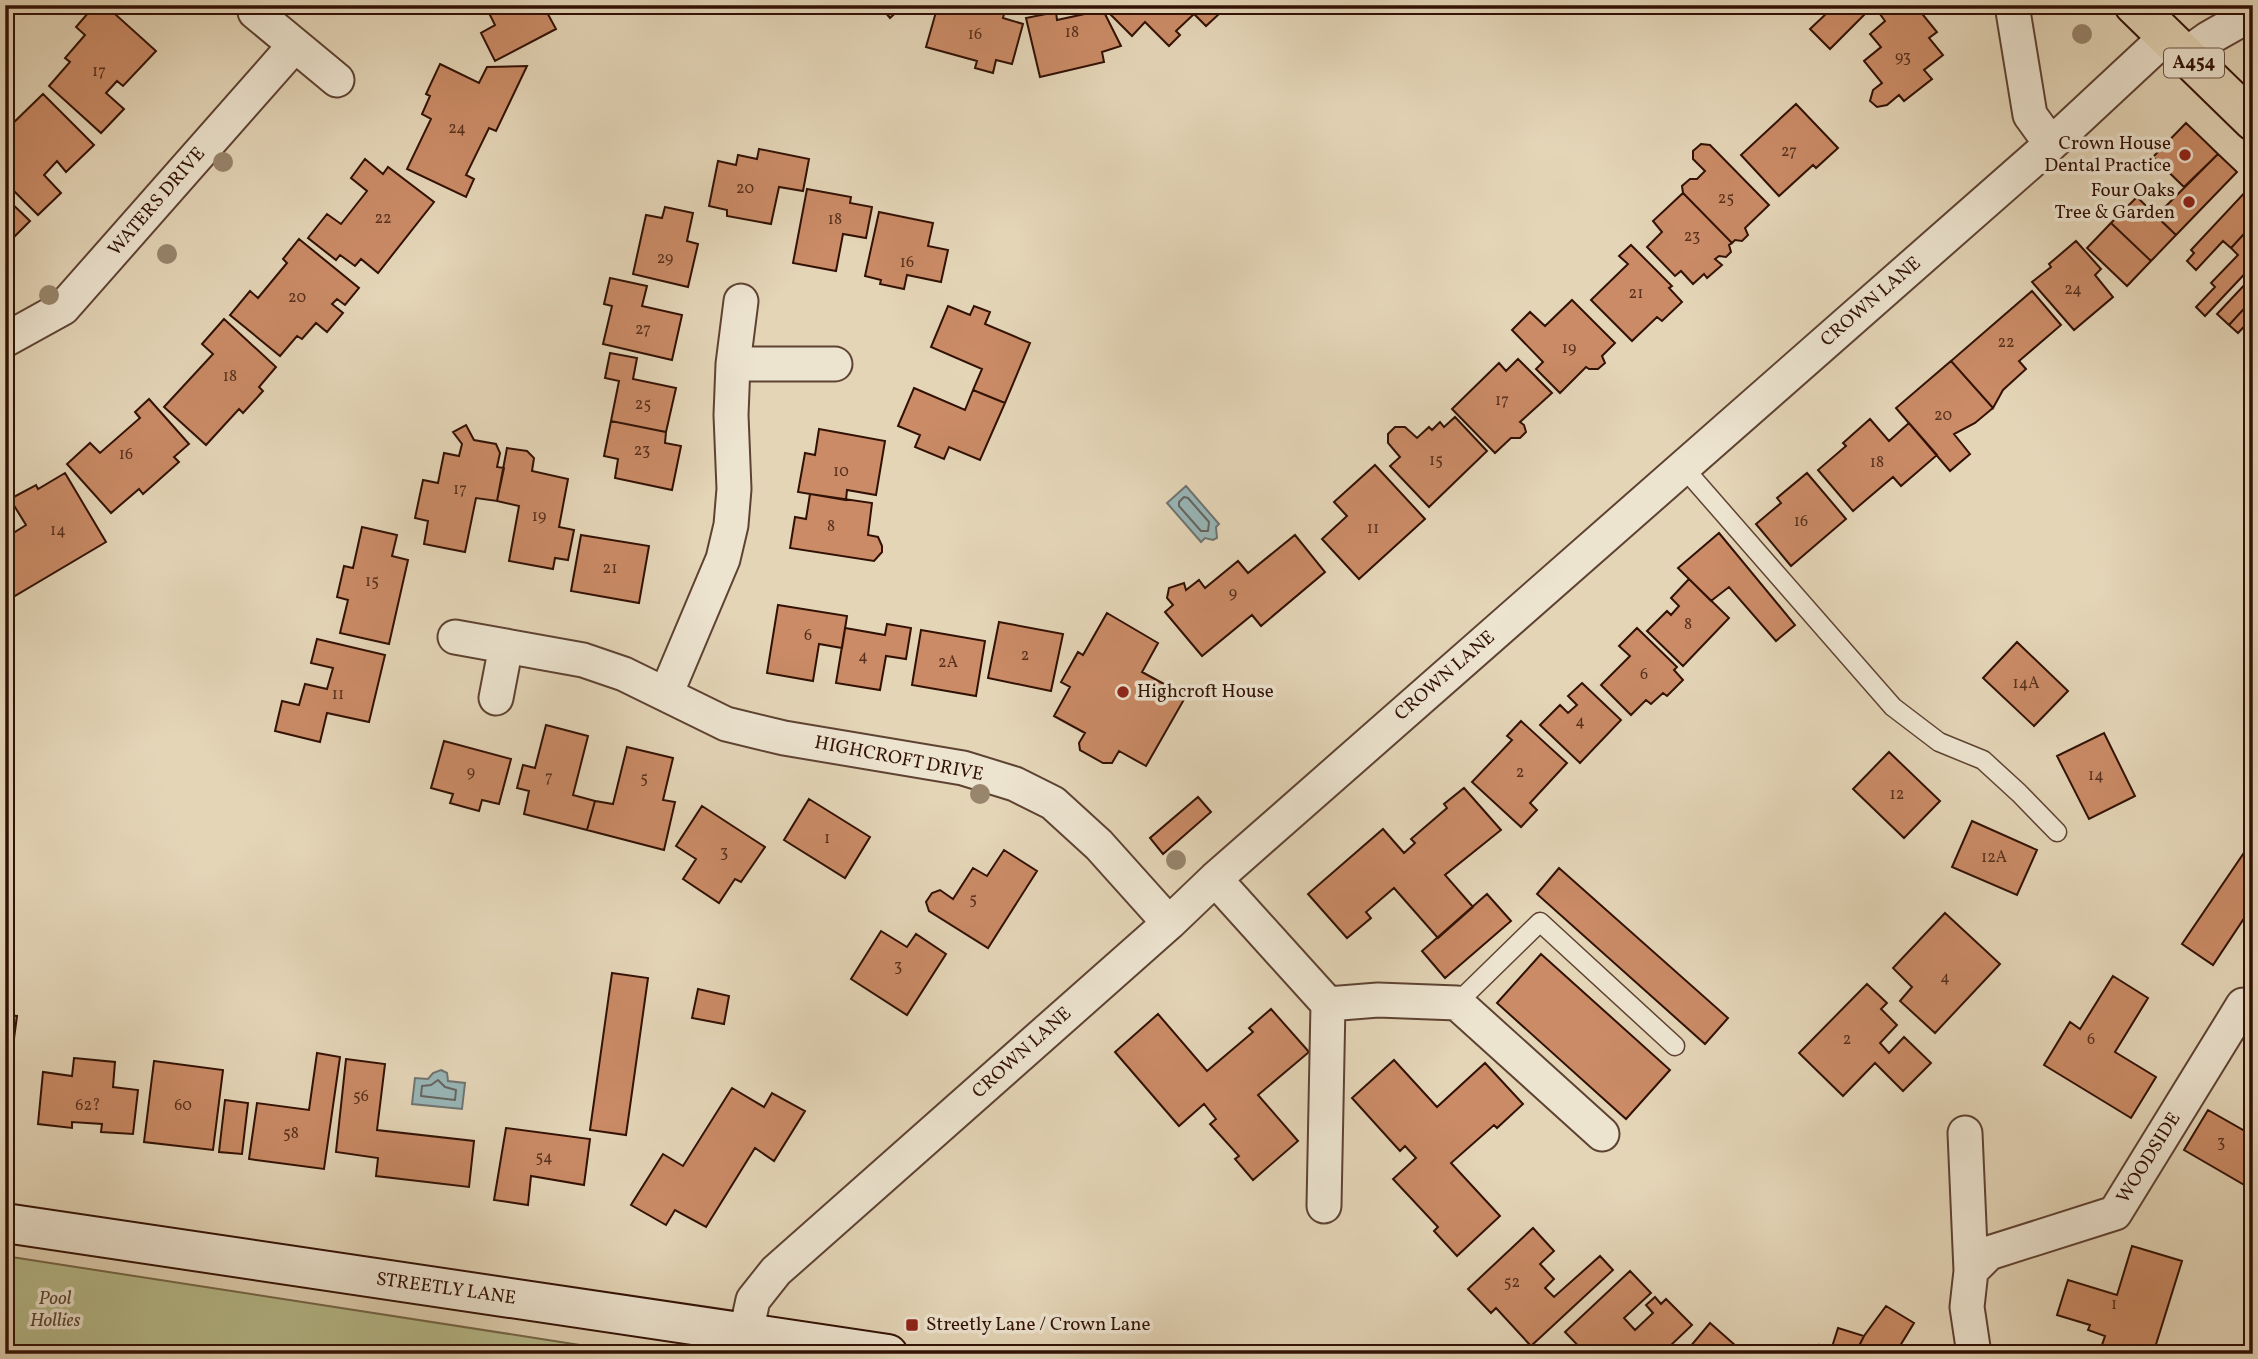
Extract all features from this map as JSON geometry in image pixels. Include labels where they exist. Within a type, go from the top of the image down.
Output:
[{"type":"main road","name":"A454","points":[[2134,5],[2253,121]]},
{"type":"main road","name":"STREETLY LANE","points":[[5,1223],[888,1354]]},
{"type":"street","points":[[2012,5],[2030,114],[2051,144]]},
{"type":"street","points":[[255,12],[337,80]]},
{"type":"street","name":"CROWN LANE","points":[[746,1332],[753,1300],[776,1271],[1169,923],[1215,879],[2051,144],[2176,46],[2249,22]]},
{"type":"street","name":"WATERS DRIVE","points":[[5,340],[63,308],[294,46]]},
{"type":"street","points":[[666,694],[723,559],[731,526],[734,489],[733,363],[741,301]]},
{"type":"street","points":[[733,363],[835,364]]},
{"type":"street","name":"HIGHCROFT DRIVE","points":[[455,637],[583,660],[624,674],[726,724],[785,738],[963,768],[1015,784],[1053,803],[1098,845],[1169,923]]},
{"type":"street","points":[[496,698],[506,646]]},
{"type":"street","points":[[1215,879],[1328,1004],[1324,1206]]},
{"type":"street","points":[[1328,1004],[1378,1000],[1457,1003],[1602,1134]]},
{"type":"street","name":"WOODSIDE","points":[[1971,1271],[1989,1253],[2115,1213],[2243,1005]]},
{"type":"street","points":[[1965,1133],[1971,1271],[1968,1307],[1974,1354]]},
{"type":"lane","points":[[1684,467],[1893,707],[1938,742],[1983,760],[2057,832]]},
{"type":"lane","points":[[1457,1003],[1540,922],[1675,1046]]},
{"type":"green space","name":"Pool Hollies","points":[[5,1256],[548,1340],[637,1354],[5,1354]]},
{"type":"water","points":[[1186,486],[1219,524],[1216,527],[1217,538],[1205,538],[1201,542],[1167,503]]},
{"type":"water","points":[[441,1070],[447,1073],[448,1081],[465,1083],[462,1109],[412,1104],[415,1078],[428,1079]]},
{"type":"building","points":[[95,5],[105,5],[156,51],[123,86],[117,81],[106,93],[124,109],[101,133],[49,86],[70,62],[65,58],[85,35],[76,27]]},
{"type":"building","points":[[485,5],[543,5],[556,29],[495,61],[481,33],[495,25]]},
{"type":"building","points":[[879,5],[904,5],[890,18]]},
{"type":"building","points":[[938,5],[990,5],[1005,10],[1003,18],[1023,24],[1012,64],[996,60],[993,73],[975,68],[977,61],[926,47]]},
{"type":"building","points":[[1121,5],[1210,5],[1219,14],[1206,26],[1194,14],[1176,31],[1180,35],[1169,46],[1145,22],[1132,36],[1111,15]]},
{"type":"building","points":[[1821,5],[1874,5],[1830,49],[1810,29],[1828,12]]},
{"type":"building","points":[[1883,5],[1915,5],[1937,32],[1929,38],[1943,55],[1924,70],[1932,79],[1904,101],[1899,95],[1887,105],[1877,107],[1870,101],[1873,90],[1882,83],[1864,61],[1881,47],[1870,34],[1885,21],[1877,10]]},
{"type":"building","points":[[1103,10],[1121,46],[1102,52],[1104,62],[1040,77],[1026,18],[1056,12],[1057,20]]},
{"type":"building","points":[[440,64],[479,83],[487,67],[527,66],[496,131],[489,128],[466,175],[474,179],[466,197],[407,169],[431,119],[422,114],[430,96],[426,94]]},
{"type":"building","points":[[43,94],[94,145],[66,172],[57,161],[44,175],[61,193],[38,215],[5,182],[5,131]]},
{"type":"building","points":[[1796,104],[1838,148],[1816,168],[1813,165],[1779,196],[1741,155]]},
{"type":"building","name":"Crown House Dental Practice","points":[[2186,123],[2218,154],[2184,187],[2153,157]]},
{"type":"building","points":[[1701,144],[1710,145],[1769,205],[1745,228],[1748,235],[1742,241],[1735,240],[1732,243],[1683,193],[1682,186],[1690,179],[1697,179],[1705,171],[1693,159],[1693,151]]},
{"type":"building","points":[[759,149],[809,159],[803,191],[779,187],[771,224],[727,216],[727,210],[709,206],[718,161],[736,165],[738,155],[757,159]]},
{"type":"building","name":"Four Oaks Tree & Garden","points":[[2218,154],[2237,172],[2176,235],[2156,216]]},
{"type":"building","points":[[365,159],[383,174],[388,167],[434,202],[378,273],[361,259],[355,266],[340,255],[336,260],[308,238],[327,214],[341,224],[367,191],[351,178]]},
{"type":"building","points":[[807,189],[851,197],[850,203],[872,207],[866,238],[843,234],[836,271],[793,263]]},
{"type":"building","points":[[2247,190],[2253,195],[2253,224],[2231,248],[2223,241],[2196,270],[2187,261],[2194,253],[2191,250]]},
{"type":"building","points":[[1683,193],[1732,243],[1729,245],[1731,252],[1726,257],[1719,256],[1715,259],[1722,265],[1707,278],[1704,274],[1693,284],[1681,271],[1675,276],[1647,247],[1662,232],[1653,221]]},
{"type":"building","points":[[5,197],[30,221],[10,241],[5,236]]},
{"type":"building","points":[[2137,197],[2176,235],[2151,261],[2111,223]]},
{"type":"building","points":[[665,207],[693,213],[687,241],[698,244],[688,287],[633,274],[646,215],[662,218]]},
{"type":"building","points":[[879,212],[933,223],[928,246],[948,250],[941,282],[907,275],[904,289],[880,284],[881,280],[865,276]]},
{"type":"building","points":[[2111,223],[2151,261],[2127,286],[2087,248]]},
{"type":"building","points":[[2253,224],[2253,265],[2205,316],[2196,307],[2215,287],[2211,283],[2238,255],[2231,248]]},
{"type":"building","points":[[299,239],[359,288],[345,305],[337,299],[332,304],[343,313],[327,332],[316,323],[302,339],[297,336],[280,356],[230,315],[250,291],[258,298],[287,263],[283,259]]},
{"type":"building","points":[[2076,241],[2101,269],[2095,275],[2113,297],[2074,330],[2032,282]]},
{"type":"building","points":[[1631,245],[1672,286],[1669,288],[1682,302],[1662,321],[1657,317],[1632,341],[1591,300],[1628,264],[1619,256]]},
{"type":"building","points":[[2253,265],[2253,299],[2229,325],[2217,314],[2250,279],[2245,274]]},
{"type":"building","points":[[610,278],[647,286],[642,306],[682,315],[672,360],[603,344],[612,306],[604,304]]},
{"type":"building","points":[[2032,291],[2061,325],[2019,361],[2026,369],[2003,390],[1993,408],[1951,361]]},
{"type":"building","points":[[2253,299],[2253,317],[2238,333],[2229,325]]},
{"type":"building","points":[[1572,300],[1615,343],[1602,356],[1605,363],[1598,369],[1586,367],[1560,393],[1536,369],[1543,362],[1512,330],[1530,312],[1545,326]]},
{"type":"building","points":[[948,306],[970,315],[974,306],[990,312],[985,324],[1030,343],[1005,403],[973,390],[982,369],[931,347]]},
{"type":"building","points":[[224,319],[276,367],[259,387],[263,391],[243,413],[239,409],[206,445],[164,407],[213,354],[202,344]]},
{"type":"building","points":[[610,353],[637,358],[633,379],[676,388],[666,432],[611,421],[619,381],[605,378]]},
{"type":"building","points":[[1518,359],[1552,393],[1520,422],[1526,432],[1520,438],[1511,438],[1495,453],[1452,409],[1499,363],[1506,371]]},
{"type":"building","points":[[1951,361],[1993,408],[1975,423],[1954,434],[1970,454],[1950,471],[1896,408]]},
{"type":"building","points":[[914,388],[965,410],[973,390],[1005,403],[980,460],[949,447],[944,459],[915,447],[920,435],[898,426]]},
{"type":"building","points":[[149,399],[189,444],[174,457],[179,462],[143,494],[139,489],[111,513],[67,464],[90,443],[100,453],[140,418],[135,412]]},
{"type":"building","points":[[1455,417],[1487,451],[1429,507],[1390,466],[1400,457],[1388,443],[1388,434],[1395,427],[1405,427],[1417,438],[1429,427],[1432,430],[1440,422],[1444,427]]},
{"type":"building","points":[[1870,419],[1889,441],[1909,423],[1937,455],[1901,486],[1893,477],[1853,511],[1818,470],[1846,446],[1843,443]]},
{"type":"building","points":[[611,421],[666,432],[665,443],[681,446],[672,490],[615,478],[618,459],[604,456]]},
{"type":"building","points":[[466,425],[474,440],[496,444],[500,453],[497,467],[504,468],[497,501],[476,498],[465,552],[424,544],[428,521],[415,518],[423,480],[438,483],[444,453],[459,456],[462,444],[453,432]]},
{"type":"building","points":[[819,429],[885,441],[876,495],[847,490],[846,500],[798,492],[805,453],[815,455]]},
{"type":"building","points":[[507,448],[527,451],[534,458],[532,471],[568,479],[559,527],[574,530],[568,560],[555,558],[553,569],[509,561],[519,506],[497,501]]},
{"type":"building","points":[[1375,465],[1425,519],[1359,579],[1322,539],[1347,516],[1334,502]]},
{"type":"building","points":[[65,473],[106,542],[13,597],[5,583],[5,526],[10,535],[26,525],[10,499],[36,485],[38,489]]},
{"type":"building","points":[[1807,473],[1846,519],[1791,566],[1756,524],[1781,503],[1777,498]]},
{"type":"building","points":[[810,494],[872,503],[868,535],[878,537],[882,546],[882,552],[874,561],[790,548],[795,517],[806,519]]},
{"type":"building","points":[[362,527],[397,535],[392,556],[408,560],[389,644],[340,633],[348,600],[337,597],[344,566],[353,568]]},
{"type":"building","points":[[1719,533],[1795,625],[1776,641],[1729,587],[1711,601],[1678,568]]},
{"type":"building","points":[[581,535],[649,546],[639,603],[571,591]]},
{"type":"building","points":[[1295,535],[1325,572],[1261,626],[1252,615],[1202,656],[1165,612],[1173,605],[1167,598],[1169,588],[1184,583],[1186,590],[1199,580],[1205,588],[1238,561],[1248,573]]},
{"type":"building","points":[[1689,579],[1729,618],[1683,666],[1647,631],[1667,611],[1671,615],[1679,606],[1671,598]]},
{"type":"building","points":[[778,605],[847,616],[842,648],[819,644],[813,681],[767,673]]},
{"type":"building","name":"Highcroft House","points":[[1107,613],[1158,643],[1142,672],[1186,696],[1146,766],[1119,751],[1112,763],[1103,763],[1080,750],[1079,743],[1085,733],[1054,716],[1070,687],[1061,682],[1078,652],[1083,655]]},
{"type":"building","points":[[999,622],[1063,634],[1051,691],[988,678]]},
{"type":"building","points":[[887,624],[911,628],[906,659],[886,656],[880,690],[836,683],[845,628],[885,635]]},
{"type":"building","points":[[1637,628],[1677,667],[1674,670],[1683,680],[1667,696],[1663,693],[1651,704],[1646,700],[1631,715],[1601,685],[1630,656],[1619,646]]},
{"type":"building","points":[[921,630],[985,641],[976,696],[912,685]]},
{"type":"building","points":[[317,639],[385,655],[369,722],[327,713],[320,742],[275,731],[282,701],[299,705],[305,684],[327,689],[333,668],[311,663]]},
{"type":"building","points":[[2017,642],[2068,691],[2034,726],[1983,678]]},
{"type":"building","points":[[1582,683],[1621,720],[1580,763],[1540,725],[1560,705],[1568,713],[1577,705],[1568,696]]},
{"type":"building","points":[[1521,721],[1567,763],[1530,803],[1537,810],[1521,827],[1472,782],[1512,740],[1507,736]]},
{"type":"building","points":[[546,725],[588,736],[573,795],[595,801],[587,830],[524,814],[529,791],[517,788],[523,765],[535,768]]},
{"type":"building","points":[[2104,733],[2135,796],[2089,819],[2057,756]]},
{"type":"building","points":[[444,741],[511,759],[499,804],[482,800],[479,811],[450,803],[453,794],[431,788]]},
{"type":"building","points":[[627,747],[673,758],[663,800],[675,802],[664,850],[587,830],[595,801],[613,804]]},
{"type":"building","points":[[1889,752],[1940,801],[1904,838],[1853,789]]},
{"type":"building","points":[[1464,788],[1501,830],[1445,875],[1473,907],[1438,938],[1394,888],[1366,912],[1371,918],[1347,938],[1308,894],[1383,829],[1404,853],[1415,843],[1411,839],[1447,808],[1444,804]]},
{"type":"building","points":[[1198,797],[1211,812],[1163,854],[1150,838]]},
{"type":"building","points":[[809,799],[870,837],[845,878],[784,840]]},
{"type":"building","points":[[702,806],[765,847],[741,882],[735,879],[719,903],[683,879],[696,859],[676,846]]},
{"type":"building","points":[[1972,821],[2037,850],[2017,895],[1952,867]]},
{"type":"building","points":[[2252,841],[2253,918],[2247,914],[2213,965],[2182,944]]},
{"type":"building","points":[[1004,850],[1037,871],[988,948],[929,911],[926,902],[932,893],[940,890],[953,899],[973,868],[987,876]]},
{"type":"building","points":[[1559,868],[1728,1018],[1705,1044],[1537,894]]},
{"type":"building","points":[[1487,894],[1511,921],[1445,978],[1422,951]]},
{"type":"building","points":[[1945,913],[2000,964],[1935,1033],[1900,1001],[1912,987],[1893,968]]},
{"type":"building","points":[[881,931],[907,947],[916,934],[946,954],[907,1015],[851,979]]},
{"type":"building","points":[[1541,954],[1670,1070],[1626,1119],[1497,1003]]},
{"type":"building","points":[[612,973],[648,978],[626,1135],[590,1130]]},
{"type":"building","points":[[2113,976],[2148,998],[2115,1052],[2156,1077],[2131,1118],[2044,1065],[2070,1022],[2080,1029]]},
{"type":"building","points":[[1867,984],[1887,1003],[1881,1009],[1897,1025],[1880,1043],[1889,1053],[1904,1037],[1931,1063],[1903,1091],[1875,1063],[1843,1096],[1799,1053]]},
{"type":"building","points":[[698,989],[729,996],[724,1024],[692,1018]]},
{"type":"building","points":[[1271,1009],[1309,1052],[1258,1095],[1298,1141],[1253,1180],[1235,1159],[1239,1156],[1210,1124],[1216,1119],[1204,1104],[1179,1126],[1115,1052],[1158,1014],[1207,1071],[1253,1032],[1249,1028]]},
{"type":"building","points":[[5,1015],[17,1016],[5,1106]]},
{"type":"building","points":[[317,1053],[340,1057],[324,1169],[249,1159],[257,1103],[309,1110]]},
{"type":"building","points":[[74,1058],[115,1062],[113,1087],[138,1090],[133,1134],[101,1132],[102,1124],[72,1122],[72,1128],[38,1124],[43,1072],[72,1076]]},
{"type":"building","points":[[346,1059],[385,1064],[377,1130],[474,1141],[469,1187],[376,1176],[378,1158],[336,1152]]},
{"type":"building","points":[[1394,1060],[1437,1107],[1485,1063],[1523,1104],[1497,1128],[1494,1125],[1451,1163],[1500,1216],[1457,1256],[1434,1231],[1438,1227],[1393,1179],[1416,1158],[1405,1146],[1400,1151],[1352,1098]]},
{"type":"building","points":[[154,1061],[223,1070],[213,1150],[144,1142]]},
{"type":"building","points":[[732,1088],[764,1107],[772,1093],[805,1111],[774,1161],[755,1148],[706,1227],[675,1210],[666,1225],[631,1205],[663,1154],[683,1166]]},
{"type":"building","points":[[225,1100],[248,1103],[242,1154],[219,1152]]},
{"type":"building","points":[[2208,1110],[2252,1135],[2253,1133],[2253,1190],[2184,1150]]},
{"type":"building","points":[[506,1128],[590,1139],[584,1185],[531,1176],[528,1205],[494,1200]]},
{"type":"building","points":[[1533,1228],[1554,1251],[1540,1264],[1554,1279],[1545,1288],[1554,1297],[1600,1256],[1613,1270],[1531,1346],[1496,1308],[1491,1313],[1468,1289]]},
{"type":"building","points":[[2132,1246],[2182,1261],[2153,1354],[2128,1354],[2102,1345],[2105,1336],[2088,1330],[2090,1325],[2057,1315],[2068,1280],[2117,1295]]},
{"type":"building","points":[[1630,1271],[1651,1293],[1624,1318],[1635,1330],[1653,1313],[1646,1305],[1655,1297],[1661,1304],[1666,1299],[1692,1325],[1670,1346],[1677,1354],[1597,1354],[1593,1349],[1586,1354],[1565,1332]]},
{"type":"building","points":[[1886,1306],[1914,1323],[1895,1354],[1882,1354],[1879,1351],[1875,1354],[1855,1354],[1864,1336]]},
{"type":"building","points":[[1710,1323],[1745,1354],[1684,1354]]},
{"type":"building","points":[[1838,1328],[1864,1336],[1855,1354],[1817,1354],[1819,1345],[1832,1347]]},
{"type":"building","points":[[2049,1348],[2067,1354],[2048,1354]]},
{"type":"place","name":"Crown House Dental Practice","points":[[2185,155]]},
{"type":"place","name":"Four Oaks Tree & Garden","points":[[2189,202]]},
{"type":"place","name":"Highcroft House","points":[[1123,692]]},
{"type":"place","name":"Streetly Lane / Crown Lane","points":[[912,1325]]}]
